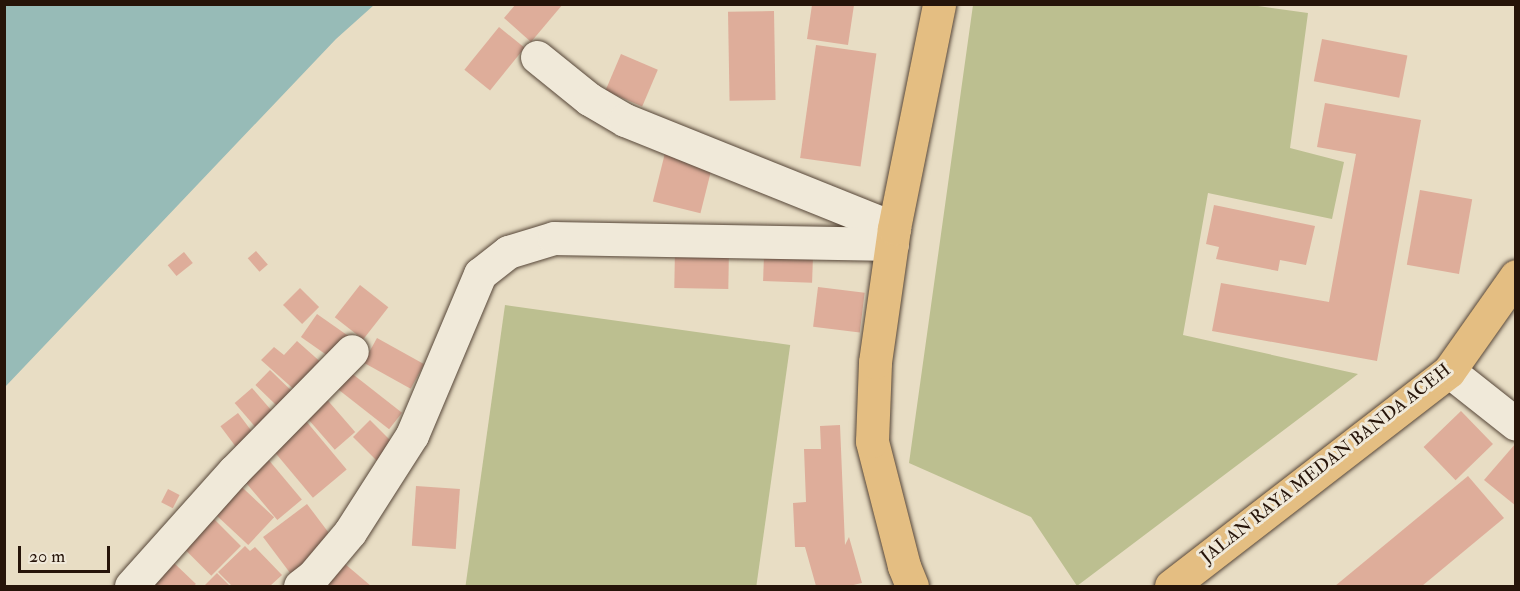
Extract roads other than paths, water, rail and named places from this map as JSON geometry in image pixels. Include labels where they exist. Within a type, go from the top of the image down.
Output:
[{"type":"highway","points":[[912,586],[903,566],[872,441],[875,362],[893,236],[939,4]]},
{"type":"highway","name":"JALAN RAYA MEDAN BANDA ACEH","points":[[1171,586],[1449,371],[1515,276]]},
{"type":"street","points":[[537,57],[589,99],[625,120],[893,236]]},
{"type":"street","points":[[300,586],[313,576],[350,532],[412,435],[480,273],[508,252],[554,238],[893,236]]},
{"type":"street","points":[[131,586],[234,471],[352,351]]},
{"type":"street","points":[[1449,371],[1515,424]]},
{"type":"water","points":[[5,4],[374,5],[336,39],[5,387]]}]
